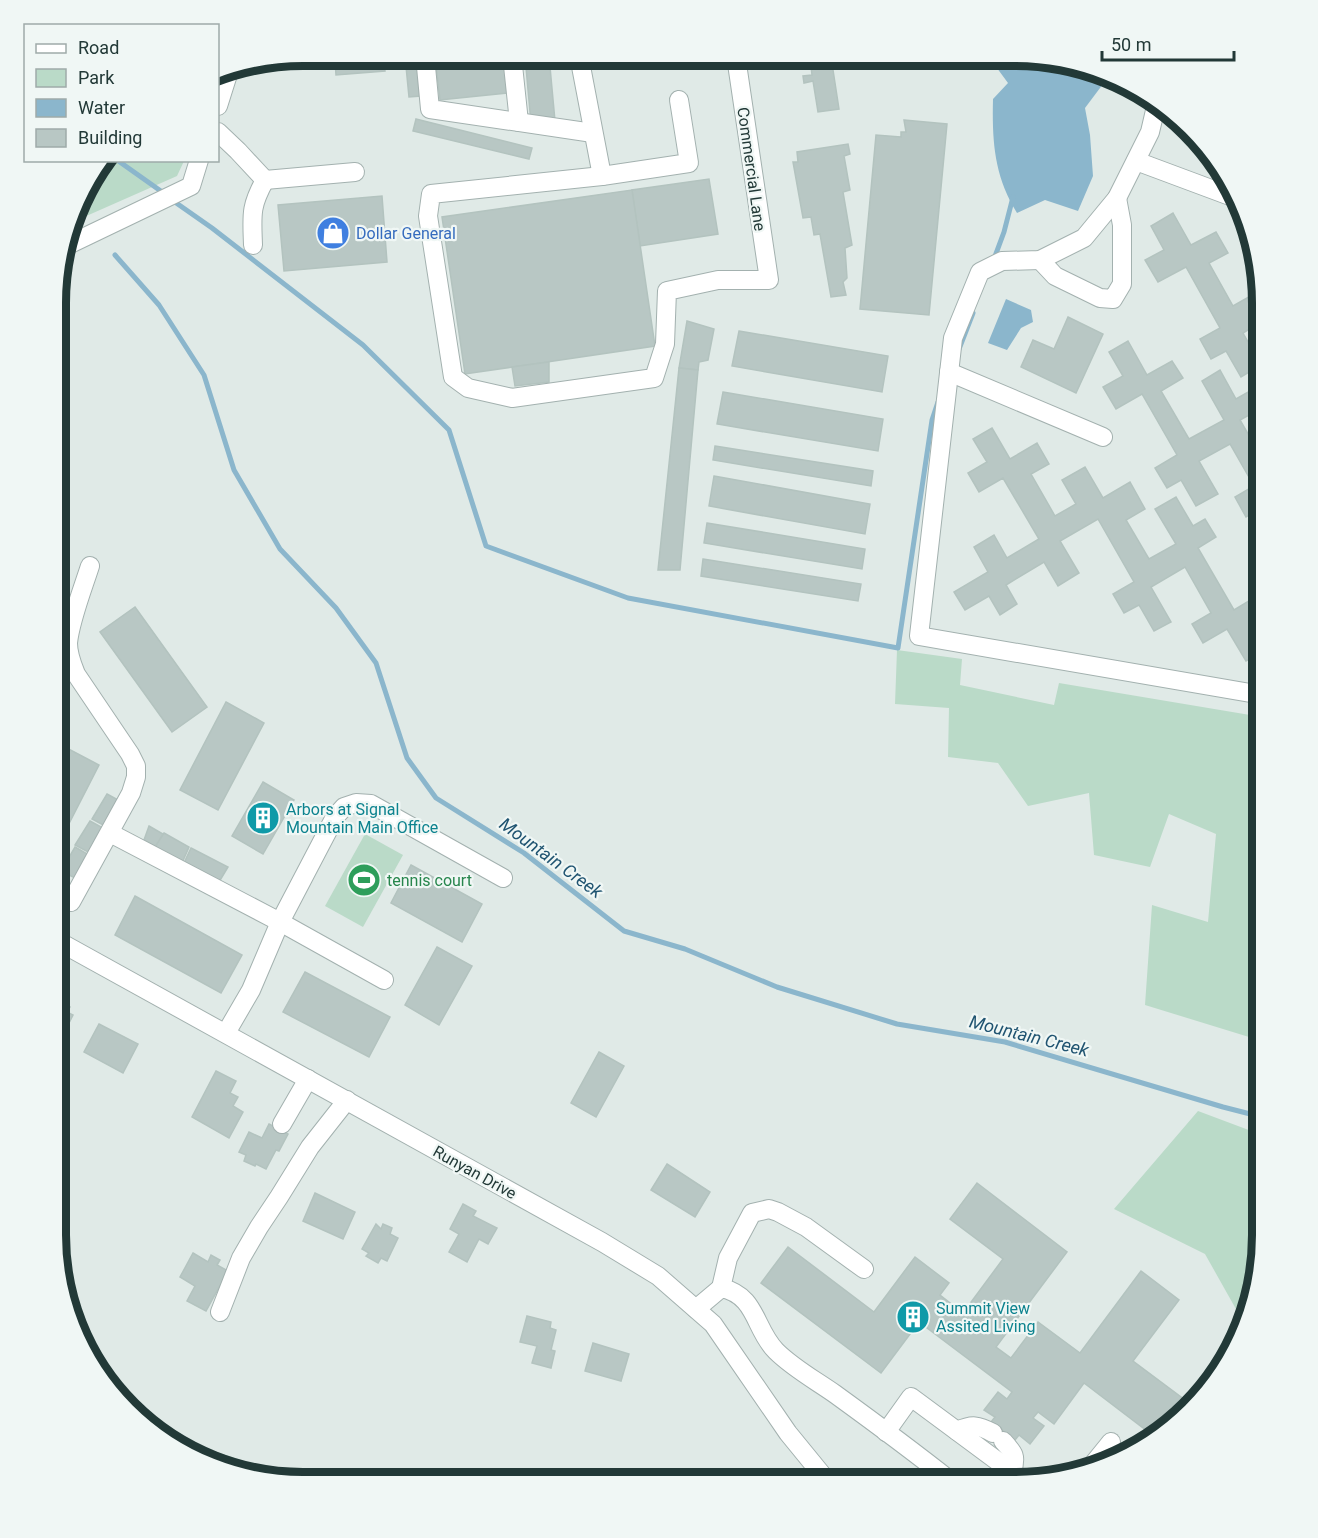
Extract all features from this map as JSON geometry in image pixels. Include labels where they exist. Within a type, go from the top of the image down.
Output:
[{"type":"street","points":[[426,66],[430,110],[593,133]]},
{"type":"street","points":[[513,66],[519,122]]},
{"type":"street","points":[[581,66],[602,176],[689,163],[679,100]]},
{"type":"street","name":"Commercial Lane","points":[[602,176],[431,194],[428,216],[453,377],[468,388],[512,398],[654,378],[664,344],[668,291],[718,280],[769,280],[737,66]]},
{"type":"street","points":[[219,103],[226,79]]},
{"type":"street","points":[[1155,112],[1150,132],[1117,198],[1084,238],[1040,260],[1002,261],[980,272],[953,338],[919,636],[1252,693]]},
{"type":"street","points":[[219,133],[265,180]]},
{"type":"street","points":[[1136,161],[1226,194]]},
{"type":"street","points":[[74,242],[191,186],[199,162]]},
{"type":"street","points":[[265,180],[355,172]]},
{"type":"street","points":[[253,245],[252,212],[256,197],[265,180]]},
{"type":"street","points":[[1040,260],[1055,276],[1100,298],[1113,299],[1122,284],[1122,225],[1117,198]]},
{"type":"street","points":[[949,372],[1102,437]]},
{"type":"street","points":[[71,902],[131,793],[136,777],[136,766],[130,754],[76,674],[70,660],[68,642],[90,566]]},
{"type":"street","points":[[226,1033],[251,990],[280,922],[335,817],[344,807],[356,803],[371,804],[503,878]]},
{"type":"street","points":[[110,833],[280,922],[384,980]]},
{"type":"street","name":"Runyan Drive","points":[[66,945],[602,1242],[658,1276],[713,1324],[788,1433],[820,1472]]},
{"type":"street","points":[[282,1124],[308,1079]]},
{"type":"street","points":[[220,1312],[241,1258],[259,1227],[310,1147],[347,1100]]},
{"type":"street","points":[[696,1309],[721,1288],[728,1258],[752,1213],[769,1209],[778,1212],[806,1227],[864,1269]]},
{"type":"street","points":[[721,1288],[733,1290],[744,1298],[772,1347],[784,1358],[939,1472]]},
{"type":"street","points":[[886,1432],[911,1397],[1012,1472]]},
{"type":"street","points":[[957,1431],[968,1426],[977,1426],[998,1437],[1013,1452],[1019,1472]]},
{"type":"street","points":[[1100,1456],[1111,1442]]},
{"type":"green space","points":[[113,162],[184,162],[177,176],[82,218],[90,198]]},
{"type":"green space","points":[[897,650],[962,659],[960,685],[1054,705],[1059,683],[1252,715],[1252,1038],[1145,1005],[1152,905],[1208,922],[1216,834],[1169,814],[1150,867],[1094,855],[1089,793],[1028,806],[998,763],[948,757],[949,708],[895,704]]},
{"type":"green space","name":"tennis court","points":[[365,834],[403,855],[363,927],[325,906]]},
{"type":"green space","points":[[1198,1111],[1252,1131],[1250,1266],[1238,1313],[1205,1254],[1114,1209]]},
{"type":"green space","points":[[190,1443],[271,1470],[242,1464],[212,1454]]},
{"type":"water","points":[[995,66],[1046,68],[1076,74],[1104,83],[1085,108],[1090,135],[1093,176],[1078,211],[1045,200],[1017,213],[1009,199],[999,172],[993,129],[993,99],[1008,83]]},
{"type":"water","points":[[1006,299],[1031,310],[1033,322],[1021,328],[1007,350],[988,343]]},
{"type":"building","points":[[335,66],[384,66],[385,71],[336,75]]},
{"type":"building","points":[[406,66],[418,66],[421,96],[409,97]]},
{"type":"building","points":[[436,66],[504,66],[507,93],[440,100]]},
{"type":"building","points":[[526,66],[550,66],[555,121],[531,123]]},
{"type":"building","points":[[811,66],[832,66],[839,109],[818,112],[813,81],[804,83],[803,76],[812,75]]},
{"type":"building","points":[[416,119],[532,148],[529,159],[413,131]]},
{"type":"building","points":[[904,120],[947,124],[929,315],[860,309],[876,135],[901,137],[901,132],[906,132]]},
{"type":"building","points":[[848,144],[850,154],[844,156],[850,190],[843,192],[852,245],[845,248],[847,278],[843,282],[846,295],[831,297],[820,234],[814,235],[811,217],[803,218],[793,162],[798,162],[797,152]]},
{"type":"building","points":[[709,179],[718,234],[640,246],[632,190]]},
{"type":"building","points":[[632,190],[655,346],[465,374],[442,217]]},
{"type":"building","name":"Dollar General","points":[[382,196],[387,262],[284,271],[278,205]]},
{"type":"building","points":[[1173,213],[1191,245],[1216,232],[1228,253],[1209,263],[1233,306],[1251,295],[1252,327],[1243,333],[1252,349],[1252,370],[1241,377],[1226,351],[1211,359],[1200,339],[1220,328],[1186,267],[1158,282],[1145,260],[1164,250],[1151,226]]},
{"type":"building","points":[[1068,317],[1103,334],[1076,393],[1021,367],[1033,340],[1054,349]]},
{"type":"building","points":[[687,321],[714,329],[708,360],[699,362],[698,370],[679,368]]},
{"type":"building","points":[[739,331],[888,356],[882,392],[732,366]]},
{"type":"building","points":[[1128,341],[1147,375],[1172,361],[1183,378],[1161,391],[1189,439],[1224,420],[1202,381],[1220,370],[1236,399],[1250,391],[1252,413],[1240,420],[1252,441],[1252,482],[1230,444],[1199,461],[1218,494],[1196,506],[1181,480],[1167,488],[1155,468],[1177,455],[1142,394],[1116,409],[1103,387],[1123,376],[1109,352]]},
{"type":"building","points":[[549,362],[549,382],[515,386],[512,367]]},
{"type":"building","points":[[679,368],[698,370],[680,570],[658,570]]},
{"type":"building","points":[[723,392],[883,419],[878,451],[717,424]]},
{"type":"building","points":[[992,428],[1010,459],[1037,443],[1049,464],[1031,474],[1055,516],[1076,504],[1062,480],[1085,467],[1103,498],[1130,482],[1145,509],[1126,520],[1149,559],[1176,544],[1155,509],[1176,497],[1193,526],[1205,519],[1216,537],[1198,548],[1234,610],[1252,599],[1252,658],[1246,661],[1227,629],[1203,643],[1192,624],[1211,613],[1185,567],[1151,587],[1171,622],[1154,631],[1139,605],[1124,613],[1113,594],[1134,582],[1098,519],[1060,541],[1079,573],[1058,586],[1044,562],[1006,585],[1017,604],[1000,615],[989,596],[965,610],[954,592],[988,572],[974,547],[994,535],[1007,558],[1039,539],[1003,478],[979,492],[968,473],[987,462],[973,439]]},
{"type":"building","points":[[715,446],[873,471],[871,486],[713,460]]},
{"type":"building","points":[[714,476],[870,504],[865,534],[709,506]]},
{"type":"building","points":[[1252,487],[1252,513],[1246,517],[1235,497]]},
{"type":"building","points":[[707,523],[865,549],[862,569],[704,543]]},
{"type":"building","points":[[703,559],[861,584],[858,601],[701,576]]},
{"type":"building","points":[[135,607],[207,707],[172,732],[100,632]]},
{"type":"building","points":[[226,702],[264,723],[218,810],[180,790]]},
{"type":"building","points":[[66,748],[99,765],[66,829]]},
{"type":"building","name":"Arbors at Signal Mountain Main Office","points":[[263,782],[294,800],[263,854],[232,836]]},
{"type":"building","points":[[107,794],[120,801],[105,826],[92,819]]},
{"type":"building","points":[[90,821],[103,828],[90,853],[75,845]]},
{"type":"building","points":[[149,826],[163,834],[156,847],[144,840]]},
{"type":"building","points":[[164,833],[189,847],[182,863],[155,847]]},
{"type":"building","points":[[75,847],[89,855],[75,878],[66,874],[66,862]]},
{"type":"building","points":[[191,848],[228,867],[219,882],[184,863]]},
{"type":"building","points":[[411,865],[482,904],[462,942],[391,903]]},
{"type":"building","points":[[135,896],[242,955],[221,993],[115,935]]},
{"type":"building","points":[[437,947],[472,966],[439,1025],[405,1005]]},
{"type":"building","points":[[305,972],[390,1017],[369,1057],[283,1012]]},
{"type":"building","points":[[66,1004],[70,1007],[67,1012],[73,1015],[66,1029]]},
{"type":"building","points":[[99,1024],[138,1044],[123,1073],[84,1052]]},
{"type":"building","points":[[599,1052],[624,1066],[596,1117],[571,1103]]},
{"type":"building","points":[[216,1071],[236,1081],[230,1093],[238,1097],[233,1106],[243,1112],[229,1138],[192,1117]]},
{"type":"building","points":[[269,1124],[288,1134],[266,1169],[244,1161],[246,1155],[239,1152],[249,1132],[262,1138]]},
{"type":"building","points":[[667,1164],[710,1192],[695,1217],[651,1190]]},
{"type":"building","name":"Summit View Assited Living","points":[[977,1183],[1067,1252],[996,1347],[1011,1358],[1038,1322],[1080,1353],[1141,1271],[1179,1300],[1133,1361],[1185,1400],[1148,1431],[1084,1383],[1054,1424],[1038,1412],[1033,1418],[1044,1426],[1030,1444],[1019,1435],[1015,1440],[991,1422],[995,1417],[984,1410],[998,1392],[1007,1399],[1012,1392],[919,1322],[881,1373],[761,1283],[788,1247],[874,1312],[915,1257],[949,1283],[940,1295],[963,1313],[1003,1259],[950,1219]]},
{"type":"building","points":[[315,1193],[355,1212],[343,1239],[303,1221]]},
{"type":"building","points":[[463,1204],[476,1211],[473,1216],[497,1228],[488,1244],[479,1239],[467,1262],[449,1252],[459,1234],[450,1229]]},
{"type":"building","points":[[376,1224],[381,1229],[383,1224],[392,1228],[390,1234],[398,1238],[387,1261],[381,1258],[378,1263],[366,1256],[369,1253],[362,1249]]},
{"type":"building","points":[[193,1253],[208,1262],[211,1255],[220,1260],[217,1265],[228,1271],[206,1311],[187,1301],[195,1286],[180,1277]]},
{"type":"building","points":[[527,1316],[551,1322],[550,1328],[556,1330],[551,1350],[555,1351],[551,1368],[532,1363],[537,1346],[520,1342]]},
{"type":"building","points":[[593,1343],[629,1354],[621,1381],[585,1371]]},
{"type":"waterway","points":[[120,162],[165,194]]},
{"type":"waterway","points":[[994,259],[1013,197]]},
{"type":"waterway","points":[[172,200],[212,228],[363,345],[449,430],[486,546],[628,598],[898,648],[932,420],[938,402]]},
{"type":"waterway","name":"Mountain Creek","points":[[115,255],[159,305],[204,375],[234,470],[280,549],[336,608],[376,663],[407,758],[436,798],[524,853],[624,931],[685,949],[777,987],[897,1024],[1005,1042],[1252,1114]]},
{"type":"waterway","points":[[959,349],[973,313]]},
{"type":"place","name":"Dollar General","points":[[333,233]]},
{"type":"place","name":"Arbors at Signal Mountain Main Office","points":[[263,818]]},
{"type":"place","name":"tennis court","points":[[364,880]]},
{"type":"place","name":"Summit View Assited Living","points":[[913,1317]]}]
